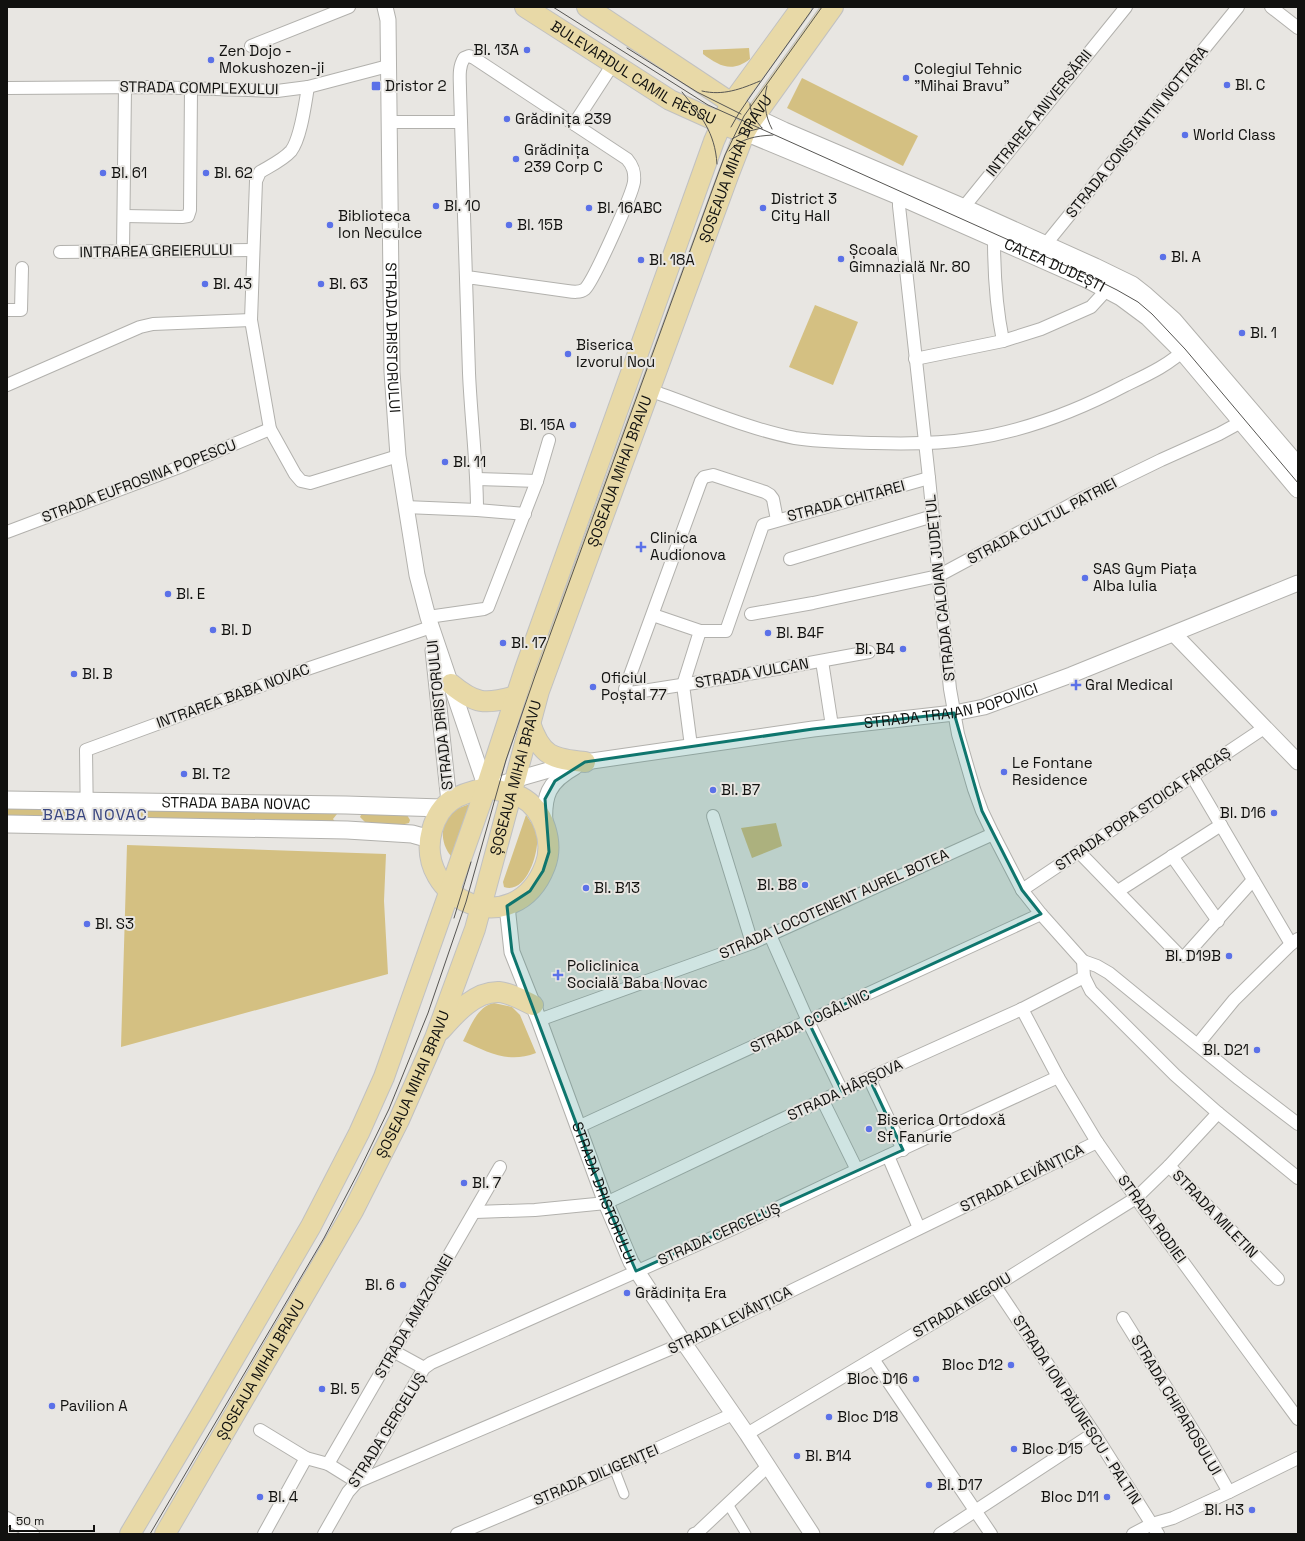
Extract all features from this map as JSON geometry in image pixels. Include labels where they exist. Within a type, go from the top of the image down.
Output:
[{"type":"main road","name":"BULEVARDUL CAMIL RESSU","points":[[525,7],[613,64],[679,104],[721,124],[749,124]]},
{"type":"main road","name":"BULEVARDUL CAMIL RESSU","points":[[587,7],[732,103],[749,124]]},
{"type":"main road","name":"ȘOSEAUA MIHAI BRAVU","points":[[165,1534],[353,1211],[399,1120],[435,1038],[475,929],[545,672],[731,169],[749,124],[832,7]]},
{"type":"main road","name":"ȘOSEAUA MIHAI BRAVU","points":[[130,1534],[206,1408],[311,1226],[372,1105],[396,1048],[449,891],[486,788],[516,696],[721,124],[732,103],[801,8]]},
{"type":"main road","points":[[755,70],[777,84]]},
{"type":"main road","points":[[679,104],[696,79]]},
{"type":"main road","name":"CALEA DUDEȘTI","points":[[749,124],[784,131],[900,188],[1112,283],[1160,328],[1188,347],[1246,417],[1298,489]]},
{"type":"main road","points":[[707,160],[731,169]]},
{"type":"main road","name":"CALEA DUDEȘTI","points":[[958,214],[994,239],[1040,251]]},
{"type":"main road","name":"CALEA DUDEȘTI","points":[[1246,417],[1298,466]]},
{"type":"main road","points":[[451,684],[465,696],[480,701],[490,702],[516,696]]},
{"type":"main road","points":[[530,723],[536,739],[543,749],[554,757],[585,762]]},
{"type":"main road","points":[[514,787],[521,798],[530,804],[539,816],[546,830],[549,852],[547,862],[539,879],[530,891],[520,899],[500,908],[481,907],[466,902],[449,891],[435,870],[431,855],[430,839],[436,819],[445,805],[473,791],[486,788],[498,790],[514,787]]},
{"type":"main road","name":"STRADA BABA NOVAC","points":[[7,800],[445,805]]},
{"type":"main road","name":"STRADA BABA NOVAC","points":[[7,824],[347,830],[412,834],[430,839]]},
{"type":"main road","points":[[435,1038],[452,1018],[466,1005],[490,992],[511,995],[536,1012]]},
{"type":"street","points":[[251,46],[349,7]]},
{"type":"street","name":"INTRAREA ANIVERSĂRII","points":[[958,214],[1126,7]]},
{"type":"street","name":"STRADA CONSTANTIN NOTTARA","points":[[1040,251],[1238,7]]},
{"type":"street","points":[[1271,7],[1298,28]]},
{"type":"street","name":"STRADA DRISTORULUI","points":[[389,11],[388,66],[392,372],[398,456],[417,575],[429,622],[486,788]]},
{"type":"street","points":[[467,277],[576,292],[584,290],[590,282],[631,193],[634,175],[633,166],[627,159],[468,56],[464,58],[460,69],[461,122],[471,415],[477,479],[477,510]]},
{"type":"street","points":[[574,124],[613,64]]},
{"type":"street","name":"STRADA COMPLEXULUI","points":[[7,88],[125,87],[277,91],[308,87],[388,66]]},
{"type":"street","points":[[123,251],[125,87]]},
{"type":"street","points":[[308,87],[299,133],[292,150],[283,158],[260,172],[257,178],[251,320],[270,429],[301,482],[310,483],[398,456]]},
{"type":"street","points":[[124,216],[188,216],[190,210],[191,88]]},
{"type":"street","points":[[389,122],[461,122]]},
{"type":"street","name":"STRADA CALOIAN JUDEȚUL","points":[[900,188],[899,206],[929,478],[950,689],[958,734],[982,811],[1022,890],[1041,914],[1083,961],[1097,966],[1109,973],[1198,1044],[1239,1079],[1298,1124]]},
{"type":"street","points":[[994,239],[995,276],[1003,341]]},
{"type":"street","name":"INTRAREA GREIERULUI","points":[[60,252],[253,250]]},
{"type":"street","points":[[7,310],[21,310],[22,268]]},
{"type":"street","points":[[915,359],[1003,341],[1041,329],[1091,307],[1112,283]]},
{"type":"street","points":[[7,385],[140,327],[153,324],[251,320]]},
{"type":"street","points":[[649,390],[759,429],[794,438],[842,442],[925,443],[969,440],[1003,433],[1065,415],[1141,378],[1177,357],[1188,347]]},
{"type":"street","name":"STRADA CULTUL PATRIEI","points":[[751,614],[813,603],[938,576],[1085,497],[1219,434],[1246,417]]},
{"type":"street","name":"STRADA EUFROSINA POPESCU","points":[[7,532],[177,468],[270,429]]},
{"type":"street","points":[[429,622],[488,607],[525,514],[537,481],[549,440]]},
{"type":"street","points":[[700,632],[653,615],[701,481],[704,477],[713,475],[765,492],[773,499],[777,520]]},
{"type":"street","name":"STRADA CHITAREI","points":[[700,632],[726,631],[763,526],[777,520],[929,478]]},
{"type":"street","points":[[477,479],[537,481]]},
{"type":"street","points":[[405,507],[525,514]]},
{"type":"street","points":[[790,559],[933,516]]},
{"type":"street","name":"STRADA TRAIAN POPOVICI","points":[[514,787],[559,767],[585,762],[832,726],[954,713],[984,707],[1001,702],[1174,634],[1298,583]]},
{"type":"street","name":"STRADA VULCAN","points":[[653,615],[625,689],[630,693],[869,652]]},
{"type":"street","name":"STRADA DRISTORULUI","points":[[429,622],[443,759],[445,805]]},
{"type":"street","name":"INTRAREA BABA NOVAC","points":[[86,802],[86,750],[304,670],[429,622]]},
{"type":"street","name":"STRADA VULCAN","points":[[691,746],[682,685],[700,632]]},
{"type":"street","points":[[1174,634],[1298,762]]},
{"type":"street","name":"STRADA VULCAN","points":[[822,661],[832,726]]},
{"type":"street","name":"STRADA POPA STOICA FARCAȘ","points":[[1022,890],[1264,728]]},
{"type":"street","points":[[1282,747],[1298,745]]},
{"type":"street","name":"STRADA TRAIAN POPOVICI","points":[[546,830],[544,811],[545,799],[549,789],[555,781],[585,762]]},
{"type":"street","points":[[1192,776],[1254,880],[1294,942],[1234,1000],[1198,1044]]},
{"type":"street","points":[[86,802],[87,825]]},
{"type":"street","points":[[713,816],[752,943]]},
{"type":"street","points":[[1118,891],[1221,825]]},
{"type":"street","name":"STRADA LOCOTENENT AUREL BOTEA","points":[[536,1012],[752,943],[993,834]]},
{"type":"street","points":[[1078,852],[1118,891],[1178,954],[1182,956],[1186,955],[1254,880]]},
{"type":"street","points":[[1172,856],[1218,921]]},
{"type":"street","name":"STRADA DRISTORULUI","points":[[507,906],[512,952],[536,1012],[606,1203],[636,1271],[747,1434],[812,1534]]},
{"type":"street","name":"STRADA COGÂLNIC","points":[[578,1127],[1041,914]]},
{"type":"street","points":[[770,935],[808,1021],[842,1091]]},
{"type":"street","points":[[1083,961],[1084,977],[1091,991],[1175,1075],[1218,1113],[1298,1178]]},
{"type":"street","name":"STRADA HÂRȘOVA","points":[[475,1212],[535,1210],[606,1203],[869,1078],[1022,1009],[1084,977]]},
{"type":"street","name":"STRADA RODIEI","points":[[1022,1009],[1058,1077],[1097,1142],[1136,1198],[1298,1419]]},
{"type":"street","name":"STRADA CERCELUȘ","points":[[324,1534],[348,1492],[357,1482],[424,1368],[438,1359],[739,1226],[1058,1077]]},
{"type":"street","points":[[869,1078],[903,1150]]},
{"type":"street","points":[[823,1101],[857,1170]]},
{"type":"street","name":"STRADA MILETIN","points":[[1218,1113],[1169,1166],[1278,1279]]},
{"type":"street","name":"STRADA LEVĂNȚICA","points":[[357,1482],[684,1343],[1097,1142]]},
{"type":"street","points":[[888,1156],[919,1228]]},
{"type":"street","name":"STRADA NEGOIU","points":[[747,1434],[995,1286],[1136,1198],[1169,1166]]},
{"type":"street","name":"STRADA AMAZOANEI","points":[[328,1464],[500,1167]]},
{"type":"street","name":"STRADA ION PĂUNESCU - PALTIN","points":[[995,1286],[1094,1433],[1155,1529]]},
{"type":"street","name":"STRADA CHIPAROSULUI","points":[[1123,1318],[1204,1448],[1229,1492]]},
{"type":"street","points":[[394,1351],[424,1368]]},
{"type":"street","points":[[874,1359],[991,1534]]},
{"type":"street","name":"STRADA DILIGENȚEI","points":[[457,1534],[614,1468],[733,1414]]},
{"type":"street","points":[[260,1430],[306,1458],[328,1464],[357,1482]]},
{"type":"street","points":[[940,1534],[1094,1433]]},
{"type":"street","points":[[264,1534],[306,1458]]},
{"type":"street","points":[[1133,1534],[1155,1529],[1173,1518],[1298,1458]]},
{"type":"street","points":[[697,1534],[768,1466]]},
{"type":"street","points":[[614,1468],[624,1494]]},
{"type":"street","points":[[728,1504],[746,1534]]},
{"type":"street","points":[[7,1518],[33,1534]]},
{"type":"highlighted area","points":[[954,713],[982,811],[1022,890],[1041,914],[808,1021],[842,1091],[869,1078],[903,1150],[636,1271],[606,1203],[512,952],[507,906],[530,891],[543,871],[549,852],[545,799],[555,781],[585,762],[813,729]]},
{"type":"shaded area","points":[[749,48],[750,59],[737,66],[731,67],[720,65],[703,54],[703,50]]},
{"type":"shaded area","points":[[802,78],[918,136],[903,166],[787,108]]},
{"type":"shaded area","points":[[815,305],[858,322],[833,385],[789,367]]},
{"type":"shaded area","points":[[473,803],[451,856],[447,851],[443,839],[446,820],[455,810]]},
{"type":"shaded area","points":[[7,806],[78,807],[73,812],[74,818],[7,818]]},
{"type":"shaded area","points":[[97,808],[337,814],[333,819],[336,823],[101,818],[102,814]]},
{"type":"shaded area","points":[[364,813],[407,815],[410,820],[409,823],[399,825],[365,822],[360,817]]},
{"type":"shaded area","points":[[526,815],[534,828],[537,837],[536,853],[530,871],[525,879],[519,885],[512,888],[504,887],[503,882]]},
{"type":"shaded area","points":[[776,823],[782,846],[752,858],[741,828]]},
{"type":"shaded area","points":[[127,845],[386,854],[384,901],[388,974],[121,1047]]},
{"type":"shaded area","points":[[494,1003],[512,1007],[520,1015],[536,1053],[526,1056],[507,1057],[490,1053],[463,1041],[471,1024],[483,1008]]},
{"type":"tram line","points":[[553,7],[708,105],[1091,277],[1138,302],[1152,314],[1185,349],[1298,483]]},
{"type":"tram line","points":[[731,127],[752,94],[814,7]]},
{"type":"tram line","points":[[150,1534],[324,1238],[389,1109],[428,1013],[466,902],[506,760],[535,676],[725,155],[744,116],[822,7]]},
{"type":"tram line","points":[[627,48],[697,92],[741,114]]},
{"type":"tram line","points":[[702,91],[717,93],[732,91],[760,81]]},
{"type":"tram line","points":[[767,86],[765,108],[772,129]]},
{"type":"tram line","points":[[682,92],[701,117],[710,133],[716,153],[717,164]]},
{"type":"tram line","points":[[750,104],[752,114],[762,128]]},
{"type":"tram line","points":[[732,139],[745,132],[762,128]]},
{"type":"tram line","points":[[729,151],[739,143],[749,138],[773,135]]},
{"type":"tram line","points":[[454,918],[471,862]]},
{"type":"place","name":"Bl. 13A","points":[[527,50]]},
{"type":"place","name":"Zen Dojo - Mokushozen-ji","points":[[211,60]]},
{"type":"place","name":"Colegiul Tehnic \"Mihai Bravu\"","points":[[906,78]]},
{"type":"place","name":"Bl. C","points":[[1227,85]]},
{"type":"place","name":"Dristor 2","points":[[376,86]]},
{"type":"place","name":"Grădinița 239","points":[[507,119]]},
{"type":"place","name":"World Class","points":[[1185,135]]},
{"type":"place","name":"Grădinița 239 Corp C","points":[[516,159]]},
{"type":"place","name":"Bl. 61","points":[[103,173]]},
{"type":"place","name":"Bl. 62","points":[[206,173]]},
{"type":"place","name":"Bl. 10","points":[[436,206]]},
{"type":"place","name":"Bl. 16ABC","points":[[589,208]]},
{"type":"place","name":"District 3 City Hall","points":[[763,208]]},
{"type":"place","name":"Biblioteca Ion Neculce","points":[[330,225]]},
{"type":"place","name":"Bl. 15B","points":[[509,225]]},
{"type":"place","name":"Bl. A","points":[[1163,257]]},
{"type":"place","name":"Școala Gimnazială Nr. 80","points":[[841,259]]},
{"type":"place","name":"Bl. 18A","points":[[641,260]]},
{"type":"place","name":"Bl. 43","points":[[205,284]]},
{"type":"place","name":"Bl. 63","points":[[321,284]]},
{"type":"place","name":"Bl. 1","points":[[1242,333]]},
{"type":"place","name":"Biserica Izvorul Nou","points":[[568,354]]},
{"type":"place","name":"Bl. 15A","points":[[573,425]]},
{"type":"place","name":"Bl. 11","points":[[445,462]]},
{"type":"place","name":"Clinica Audionova","points":[[641,547]]},
{"type":"place","name":"SAS Gym Piața Alba Iulia","points":[[1085,578]]},
{"type":"place","name":"Bl. E","points":[[168,594]]},
{"type":"place","name":"Bl. D","points":[[213,630]]},
{"type":"place","name":"Bl. B4F","points":[[768,633]]},
{"type":"place","name":"Bl. 17","points":[[503,643]]},
{"type":"place","name":"Bl. B4","points":[[903,649]]},
{"type":"place","name":"Bl. B","points":[[74,674]]},
{"type":"place","name":"Gral Medical","points":[[1076,685]]},
{"type":"place","name":"Oficiul Poștal 77","points":[[593,687]]},
{"type":"place","name":"Le Fontane Residence","points":[[1004,772]]},
{"type":"place","name":"Bl. T2","points":[[184,774]]},
{"type":"place","name":"Bl. B7","points":[[713,790]]},
{"type":"place","name":"Bl. D16","points":[[1274,813]]},
{"type":"place","name":"Bl. B8","points":[[805,885]]},
{"type":"place","name":"Bl. B13","points":[[586,888]]},
{"type":"place","name":"Bl. S3","points":[[87,924]]},
{"type":"place","name":"Bl. D19B","points":[[1229,956]]},
{"type":"place","name":"Policlinica Socială Baba Novac","points":[[558,975]]},
{"type":"place","name":"Bl. D21","points":[[1257,1050]]},
{"type":"place","name":"Biserica Ortodoxă Sf. Fanurie","points":[[869,1129]]},
{"type":"place","name":"Bl. 7","points":[[464,1183]]},
{"type":"place","name":"Bl. 6","points":[[403,1285]]},
{"type":"place","name":"Grădinița Era","points":[[627,1293]]},
{"type":"place","name":"Bloc D12","points":[[1011,1365]]},
{"type":"place","name":"Bloc D16","points":[[916,1379]]},
{"type":"place","name":"Bl. 5","points":[[322,1389]]},
{"type":"place","name":"Pavilion A","points":[[52,1406]]},
{"type":"place","name":"Bloc D18","points":[[829,1417]]},
{"type":"place","name":"Bloc D15","points":[[1014,1449]]},
{"type":"place","name":"Bl. B14","points":[[797,1456]]},
{"type":"place","name":"Bl. D17","points":[[929,1485]]},
{"type":"place","name":"Bl. 4","points":[[260,1497]]},
{"type":"place","name":"Bloc D11","points":[[1107,1497]]},
{"type":"place","name":"Bl. H3","points":[[1252,1510]]},
{"type":"district","name":"BABA NOVAC","points":[[95,814]]}]
